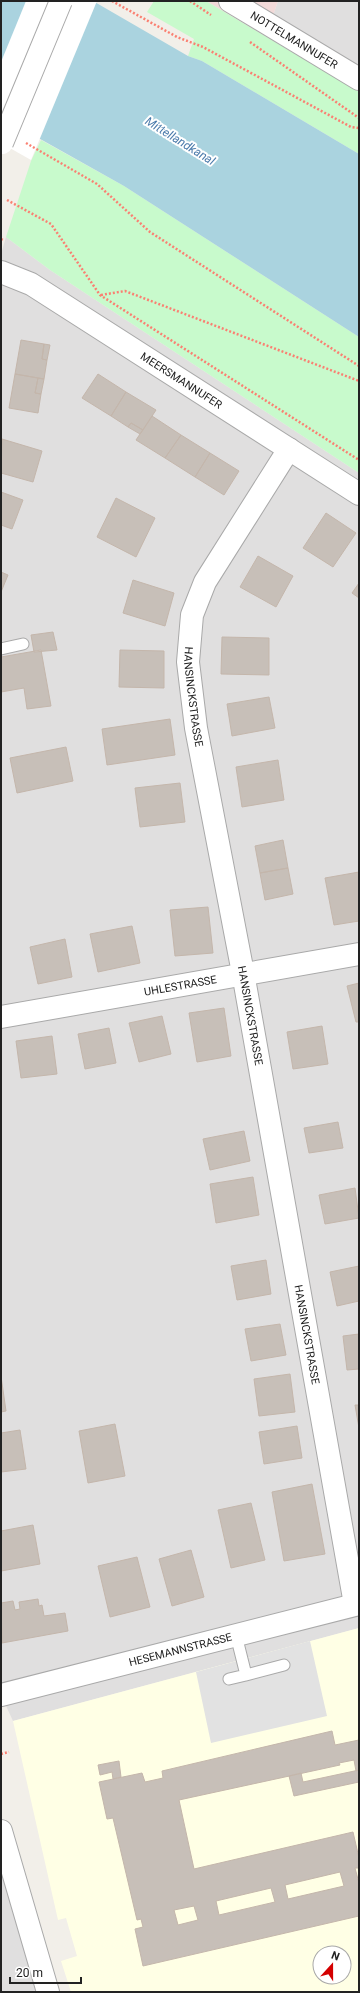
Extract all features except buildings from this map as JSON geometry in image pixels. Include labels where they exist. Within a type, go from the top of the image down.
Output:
[{"type":"street","points":[[8,143],[61,1]]},
{"type":"street","name":"NOTTELMANNUFER","points":[[230,1],[359,79]]},
{"type":"street","name":"MEERSMANNUFER","points":[[1,272],[30,284],[359,494]]},
{"type":"street","name":"HANSINCKSTRASSE","points":[[289,449],[204,582],[192,615],[188,662],[196,728],[243,973],[357,1604]]},
{"type":"street","name":"UHLESTRASSE","points":[[1,1017],[243,973],[359,954]]},
{"type":"street","name":"HESEMANNSTRASSE","points":[[1,1695],[357,1604]]},
{"type":"street","points":[[1,1835],[48,1992]]},
{"type":"lane","points":[[1,649],[23,644]]},
{"type":"lane","points":[[236,1635],[246,1675]]},
{"type":"lane","points":[[229,1679],[284,1665]]},
{"type":"path","points":[[112,1],[177,37],[203,47],[351,127],[359,128]]},
{"type":"path","points":[[190,1],[216,19]]},
{"type":"path","points":[[248,41],[359,118]]},
{"type":"path","points":[[8,143],[97,184],[150,232],[359,366]]},
{"type":"path","points":[[7,200],[51,224],[100,295],[359,460]]},
{"type":"path","points":[[100,295],[125,291],[359,381]]},
{"type":"path","points":[[1,1754],[9,1752]]},
{"type":"shaded area","points":[[206,1],[278,1],[266,36]]},
{"type":"shaded area","points":[[278,1],[359,1],[359,92],[266,36]]},
{"type":"shaded area","points":[[6,237],[50,270],[359,473],[359,1628],[13,1721],[1,1695],[1,254]]},
{"type":"shaded area","points":[[359,1628],[359,1992],[71,1992],[61,1961],[77,1956],[66,1918],[58,1920],[13,1721]]},
{"type":"shaded area","points":[[310,1641],[327,1716],[211,1743],[196,1672]]},
{"type":"shaded area","points":[[1,1833],[40,1992],[1,1992]]},
{"type":"green space","points":[[154,1],[206,1],[359,92],[359,154],[202,61],[188,56],[194,39],[147,12]]},
{"type":"green space","points":[[41,140],[124,186],[359,337],[359,473],[50,270],[6,237],[31,161]]},
{"type":"water","name":"Mittellandkanal","points":[[1,1],[93,1],[188,56],[202,61],[359,154],[359,337],[124,186],[1,117]]},
{"type":"pier","points":[[26,1],[97,1],[31,160],[1,143],[1,62]]}]
